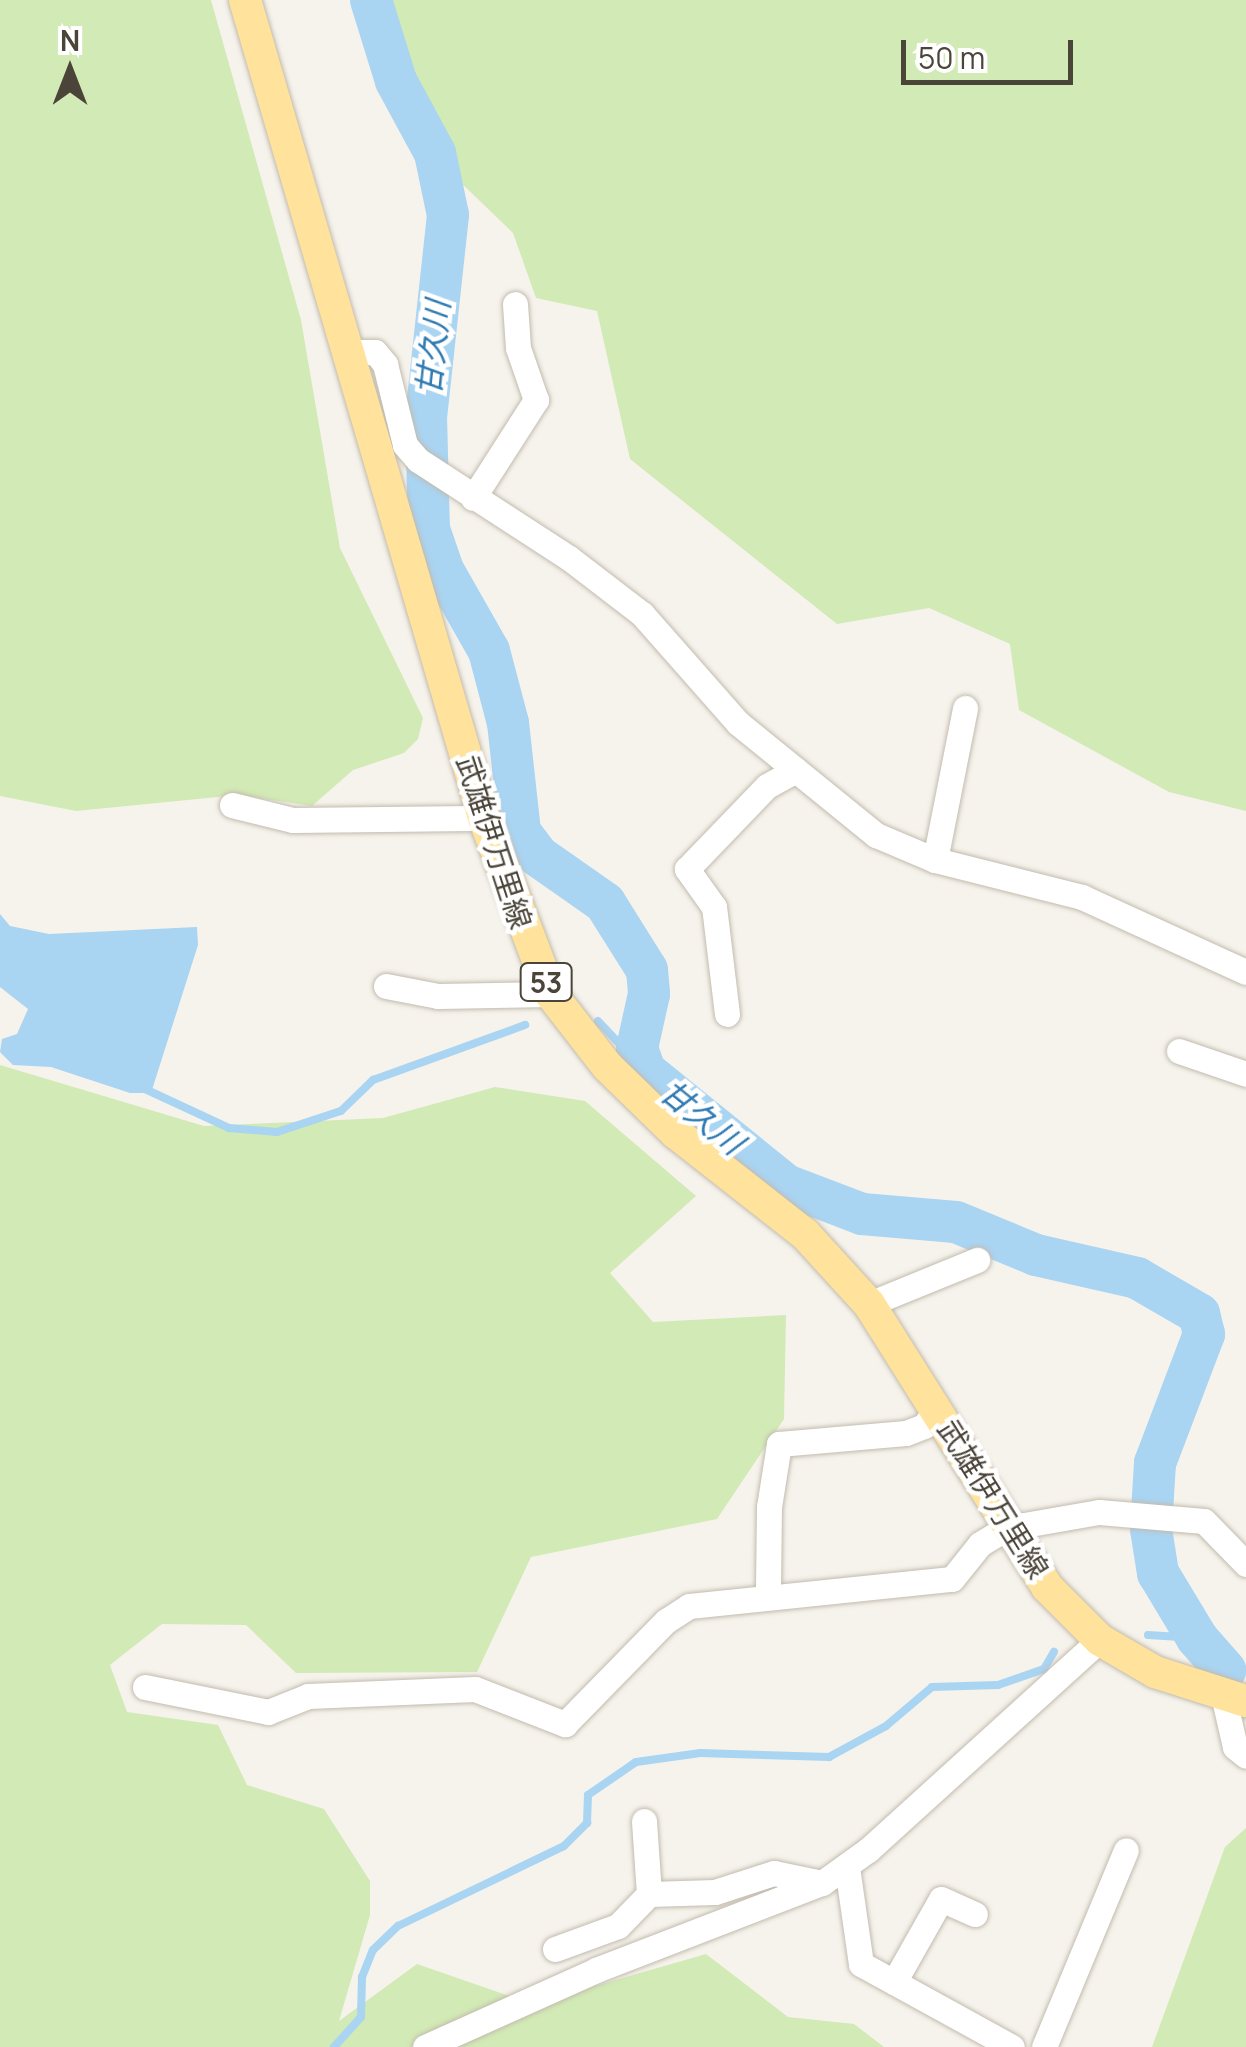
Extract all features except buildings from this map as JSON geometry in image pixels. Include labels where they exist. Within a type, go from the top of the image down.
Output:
[{"type":"main road","name":"武雄伊万里線","points":[[246,0],[484,818],[552,994],[607,1066],[676,1133],[805,1234],[868,1304],[1047,1587],[1100,1640],[1155,1672],[1235,1700]]},
{"type":"street","points":[[473,498],[536,400],[518,348],[515,304]]},
{"type":"street","points":[[347,352],[375,352],[385,364],[405,445],[418,460],[440,478],[569,558],[642,614],[738,723],[876,836],[934,860],[1082,897],[1246,972]]},
{"type":"street","points":[[934,860],[965,708]]},
{"type":"street","points":[[727,1014],[714,907],[687,869],[767,786],[796,770]]},
{"type":"street","points":[[232,805],[293,820],[484,818]]},
{"type":"street","points":[[386,986],[438,996],[552,994]]},
{"type":"street","points":[[1179,1052],[1246,1074]]},
{"type":"street","points":[[868,1304],[977,1260]]},
{"type":"street","points":[[768,1588],[769,1507],[779,1444],[906,1432],[924,1426],[937,1408]]},
{"type":"street","points":[[145,1686],[268,1712],[308,1696],[475,1689],[565,1724],[666,1621],[689,1606],[952,1579],[980,1544],[1007,1528],[1136,1512],[1166,1515],[1204,1521],[1246,1564]]},
{"type":"street","points":[[424,2047],[596,1970],[822,1883],[847,1867],[1100,1640]]},
{"type":"street","points":[[1235,1700],[1235,1747],[1246,1756]]},
{"type":"street","points":[[644,1821],[648,1894]]},
{"type":"street","points":[[1044,2047],[1126,1850]]},
{"type":"street","points":[[847,1867],[861,1964],[1012,2047]]},
{"type":"street","points":[[555,1949],[618,1926],[648,1894],[716,1892],[774,1873],[822,1883]]},
{"type":"street","points":[[894,1982],[942,1899],[975,1914]]},
{"type":"green space","points":[[0,0],[211,0],[301,320],[340,548],[423,718],[418,739],[404,753],[353,770],[312,806],[238,795],[76,811],[0,796]]},
{"type":"green space","points":[[362,0],[1246,0],[1246,811],[1169,792],[1019,710],[1010,644],[929,608],[837,624],[630,459],[597,311],[536,298],[513,233],[403,127]]},
{"type":"green space","points":[[0,1065],[204,1126],[383,1118],[495,1087],[585,1101],[696,1196],[610,1273],[653,1322],[786,1315],[784,1419],[717,1519],[531,1557],[477,1672],[296,1673],[246,1625],[162,1624],[110,1665],[127,1712],[218,1725],[247,1785],[324,1809],[370,1881],[370,1915],[339,2021],[417,1964],[532,2004],[706,1954],[788,2017],[854,2024],[884,2047],[0,2047]]},
{"type":"green space","points":[[1246,1828],[1246,2047],[1152,2047],[1225,1847]]},
{"type":"water","points":[[0,914],[10,926],[49,934],[197,927],[198,945],[151,1093],[130,1093],[51,1067],[13,1065],[0,1052],[2,1039],[17,1034],[28,1009],[0,987]]},
{"type":"waterway","name":"甘久川","points":[[371,0],[396,81],[435,153],[448,215],[426,416],[429,529],[443,570],[489,651],[508,723],[520,832],[538,856],[605,903],[647,970],[649,994],[637,1048],[645,1071],[786,1185],[862,1214],[956,1222],[1036,1255],[1137,1278],[1199,1314],[1204,1334],[1155,1463],[1151,1529],[1158,1573],[1197,1638],[1225,1670]]},
{"type":"waterway","points":[[598,1021],[645,1071]]},
{"type":"waterway","points":[[145,1089],[229,1128],[277,1132],[341,1111],[373,1080],[525,1025]]},
{"type":"waterway","points":[[1148,1635],[1197,1638]]},
{"type":"waterway","points":[[334,2047],[361,2017],[362,1977],[373,1950],[398,1926],[564,1846],[587,1823],[588,1795],[636,1762],[700,1753],[829,1757],[886,1726],[932,1687],[998,1685],[1044,1669],[1054,1652]]}]
